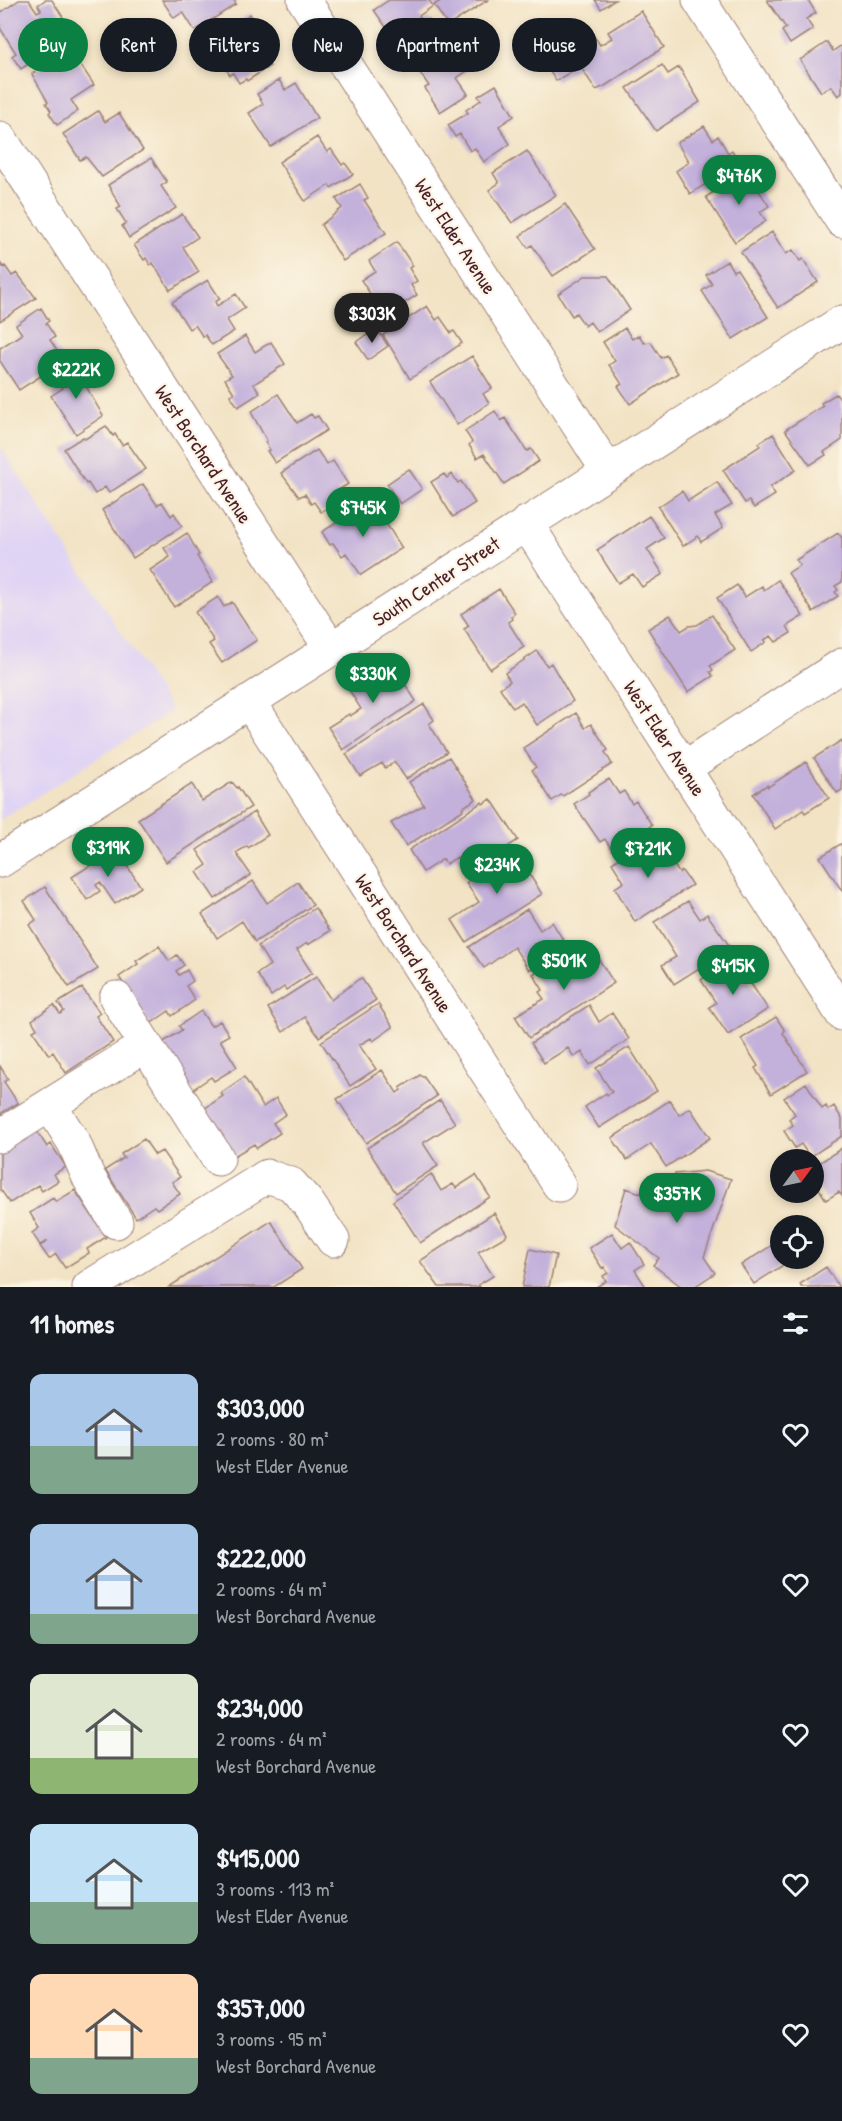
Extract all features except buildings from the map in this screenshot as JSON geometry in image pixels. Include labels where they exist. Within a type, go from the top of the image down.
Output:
[{"type":"street","name":"West Elder Avenue","points":[[304,0],[608,471]]},
{"type":"street","points":[[699,0],[842,221]]},
{"type":"street","name":"West Borchard Avenue","points":[[0,138],[331,649]]},
{"type":"street","name":"South Center Street","points":[[0,861],[842,322]]},
{"type":"street","name":"West Elder Avenue","points":[[526,524],[842,1014]]},
{"type":"street","points":[[684,768],[842,665]]},
{"type":"street","name":"West Borchard Avenue","points":[[249,701],[559,1185]]},
{"type":"street","points":[[116,998],[218,1159]]},
{"type":"street","points":[[0,1136],[146,1045]]},
{"type":"street","points":[[50,1105],[74,1143],[88,1178],[116,1222]]},
{"type":"street","points":[[89,1287],[267,1176],[291,1184],[308,1203],[333,1240]]},
{"type":"shaded area","points":[[0,446],[172,711],[0,820]]}]
